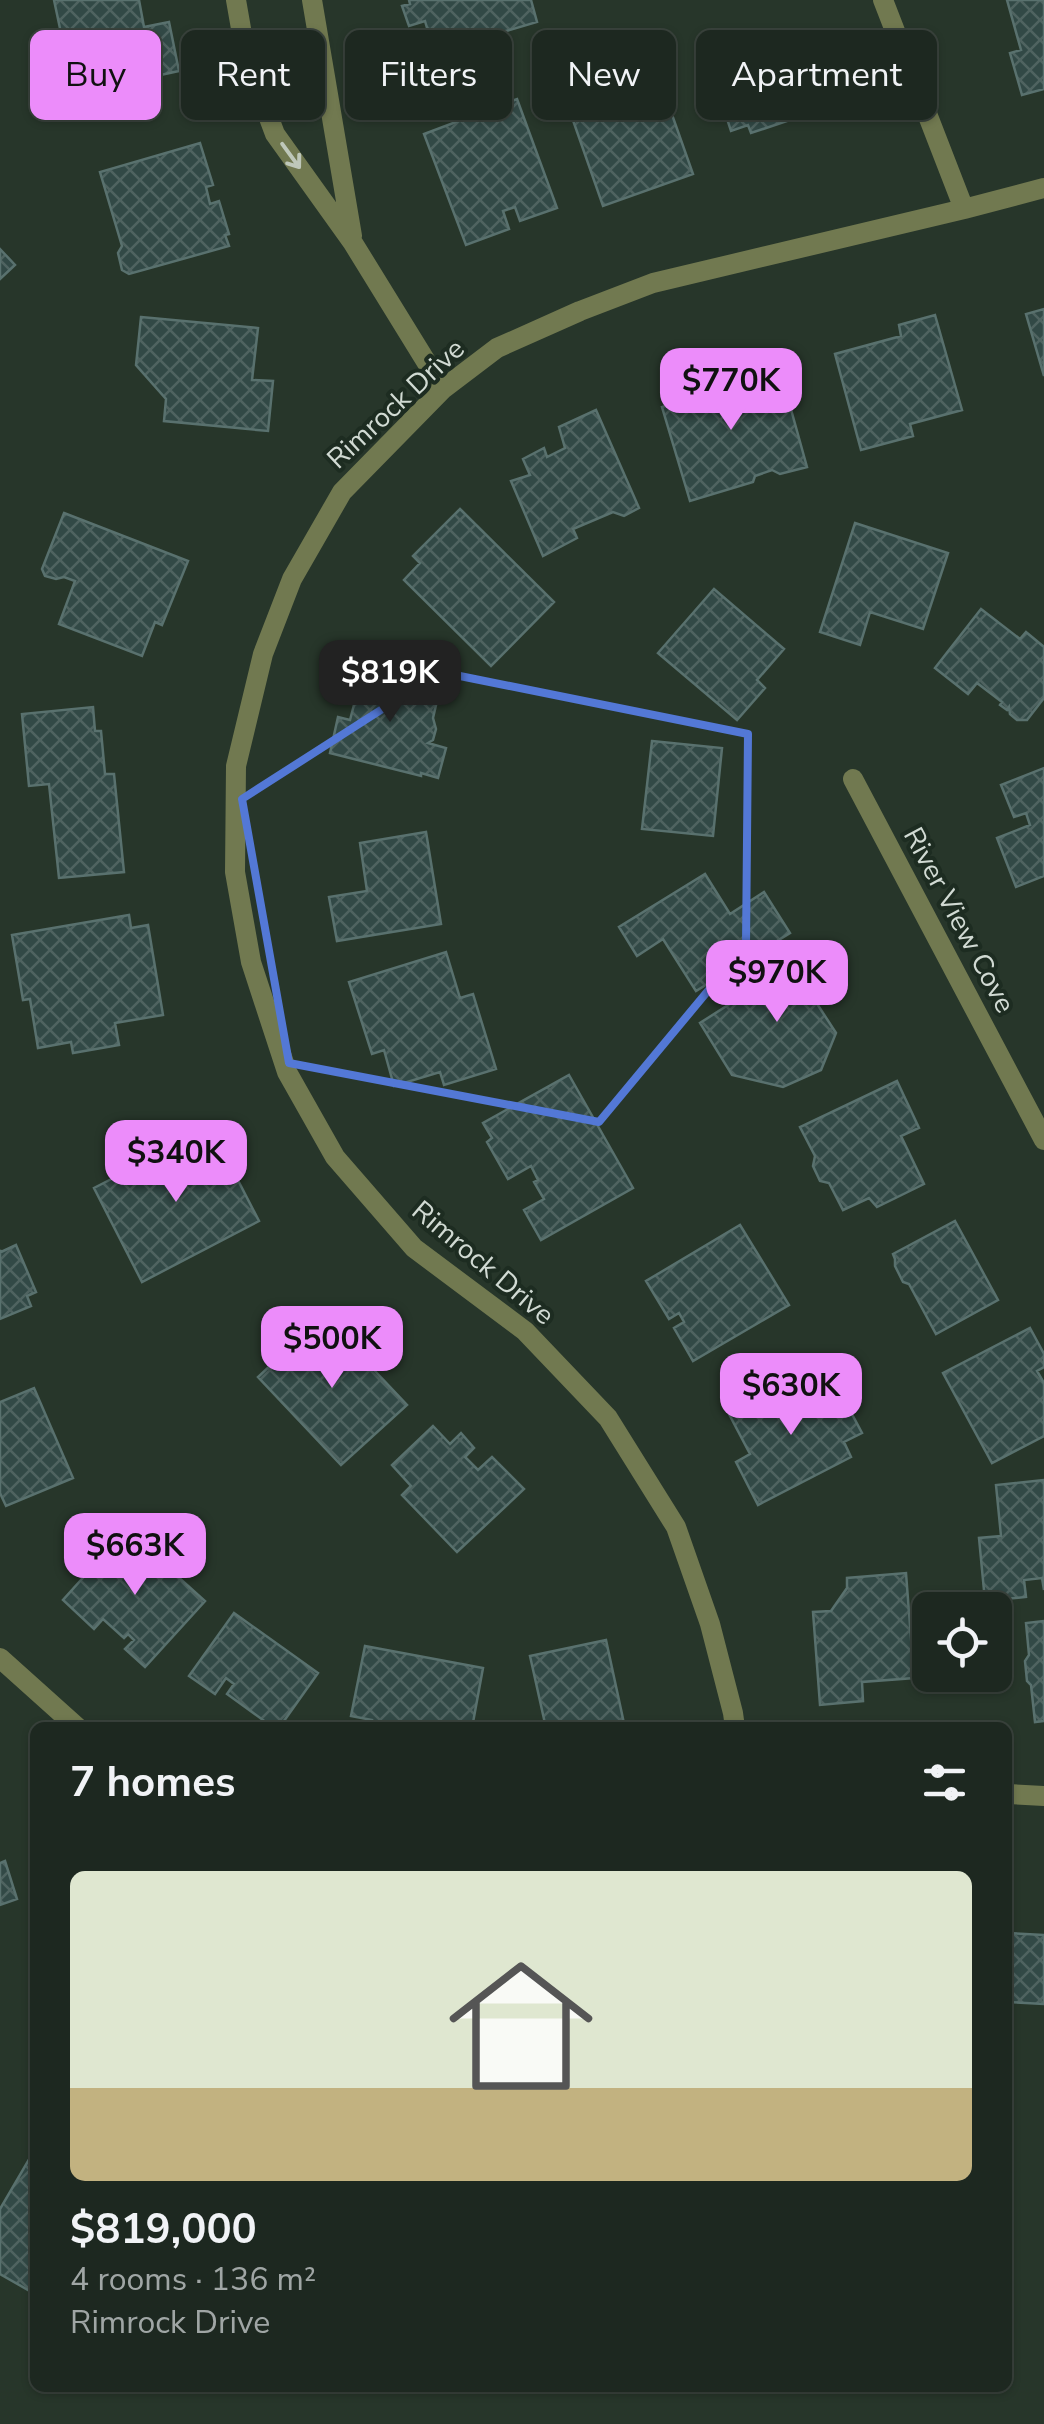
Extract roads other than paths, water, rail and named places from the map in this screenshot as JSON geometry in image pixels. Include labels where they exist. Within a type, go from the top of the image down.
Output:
[{"type":"street","points":[[236,0],[246,57],[275,134],[353,243],[443,389]]},
{"type":"street","points":[[312,0],[353,243]]},
{"type":"street","points":[[883,0],[964,209]]},
{"type":"street","name":"Rimrock Drive","points":[[734,1722],[710,1624],[676,1526],[608,1418],[525,1331],[414,1248],[335,1157],[287,1072],[252,962],[235,872],[236,766],[263,654],[292,578],[342,492],[443,389],[497,348],[653,283],[1044,188]]},
{"type":"street","name":"River View Cove","points":[[854,779],[1044,1140]]},
{"type":"street","points":[[0,1658],[71,1722]]},
{"type":"street","points":[[1012,1794],[1044,1796]]}]
